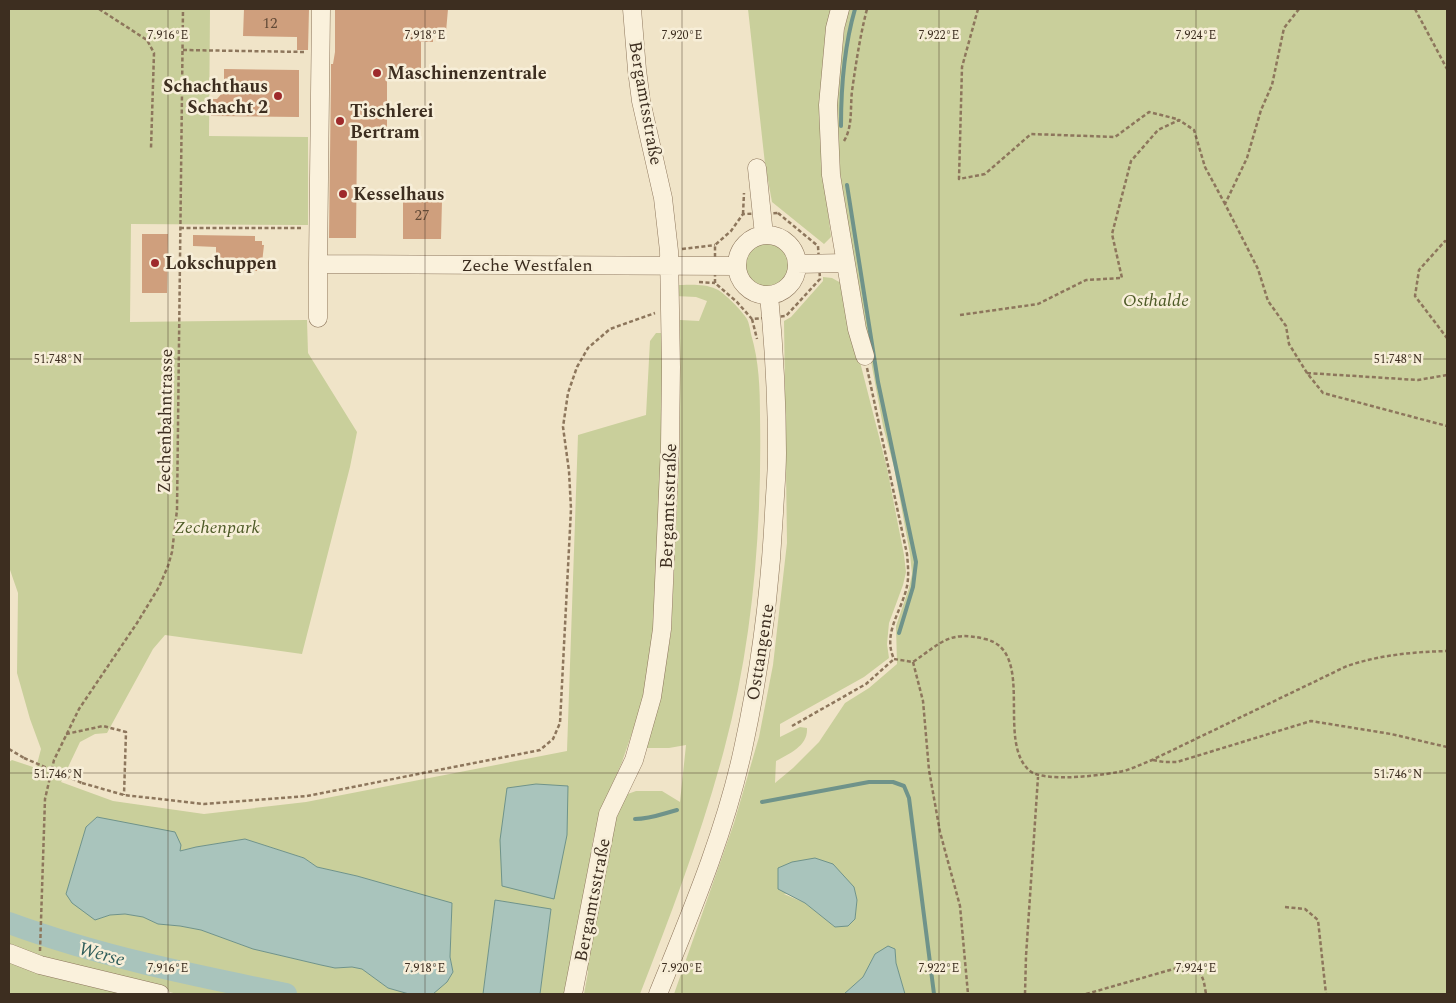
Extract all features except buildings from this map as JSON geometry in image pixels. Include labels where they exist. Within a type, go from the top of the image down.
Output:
[{"type":"street","points":[[318,318],[321,9]]},
{"type":"street","name":"Bergamtsstraße","points":[[573,994],[608,814],[634,760],[642,733],[652,697],[662,629],[670,446],[669,258],[663,198],[638,78],[632,9]]},
{"type":"street","points":[[840,9],[835,28],[830,68],[828,105],[831,175],[857,329],[865,356]]},
{"type":"street","points":[[757,168],[764,235]]},
{"type":"street","points":[[764,235],[774,236],[790,246],[797,264],[792,281],[786,288],[770,295],[760,294],[751,290],[743,284],[738,276],[738,257],[742,248],[756,237],[764,235]]},
{"type":"street","name":"Zeche Westfalen","points":[[318,264],[669,258],[715,265],[737,266]]},
{"type":"street","points":[[797,264],[846,263]]},
{"type":"street","name":"Osttangente","points":[[658,994],[688,919],[722,823],[743,749],[764,634],[771,576],[777,454],[776,373],[770,295]]},
{"type":"street","points":[[9,953],[40,965],[160,994]]},
{"type":"path","points":[[100,9],[147,40],[152,47],[154,53],[151,148]]},
{"type":"path","name":"Zechenbahntrasse","points":[[40,957],[43,911],[45,799],[54,760],[79,709],[159,587],[170,559],[174,538],[177,510],[183,9]]},
{"type":"path","points":[[830,156],[842,146],[850,132],[851,101],[856,58],[867,9]]},
{"type":"path","points":[[978,9],[962,67],[959,179],[985,174],[1031,134],[1116,136],[1149,112],[1179,120],[1194,130],[1205,167],[1258,269],[1268,301],[1286,326],[1289,344],[1307,373],[1324,394],[1447,426]]},
{"type":"path","points":[[1225,204],[1247,158],[1261,110],[1272,84],[1284,28],[1299,9]]},
{"type":"path","points":[[1415,9],[1447,69]]},
{"type":"path","points":[[183,50],[321,52]]},
{"type":"path","points":[[960,315],[1038,304],[1086,280],[1122,278],[1112,234],[1131,161],[1158,130],[1179,120]]},
{"type":"path","points":[[669,258],[715,245],[731,231],[743,214],[744,189]]},
{"type":"path","points":[[715,245],[715,283],[737,302],[752,319],[786,316],[820,279],[818,246],[778,213],[743,214]]},
{"type":"path","points":[[180,228],[319,228]]},
{"type":"path","points":[[1447,242],[1445,241],[1419,270],[1415,296],[1447,338]]},
{"type":"path","points":[[9,749],[24,758],[82,783],[124,795],[204,804],[307,796],[540,750],[553,739],[560,723],[571,509],[569,471],[563,427],[568,393],[577,367],[588,348],[610,330],[670,307]]},
{"type":"path","points":[[865,356],[907,554],[907,587],[891,632],[891,652],[894,659]]},
{"type":"path","points":[[1307,373],[1418,380],[1447,375]]},
{"type":"path","points":[[894,659],[913,662],[940,642],[960,635],[990,640],[1001,648],[1009,658],[1012,672],[1015,736],[1023,763],[1038,777],[1069,777],[1102,775],[1127,770],[1152,760],[1347,666],[1370,658],[1394,654],[1447,652]]},
{"type":"path","points":[[792,726],[828,708],[866,684],[894,659]]},
{"type":"path","points":[[913,662],[924,701],[929,770],[940,832],[960,906],[968,994]]},
{"type":"path","points":[[1152,760],[1177,762],[1311,722],[1391,734],[1447,747]]},
{"type":"path","points":[[66,734],[103,726],[126,732],[124,795]]},
{"type":"path","points":[[1025,994],[1038,777]]},
{"type":"path","points":[[1284,907],[1305,909],[1318,920],[1326,994]]},
{"type":"path","points":[[1086,994],[1184,966],[1199,972],[1203,977],[1206,994]]},
{"type":"green space","name":"Zechenpark","points":[[9,9],[210,9],[209,136],[308,137],[308,225],[131,224],[130,322],[307,320],[308,353],[357,432],[350,467],[302,654],[165,635],[153,649],[107,733],[95,734],[80,742],[61,782],[113,801],[204,814],[306,802],[567,751],[578,435],[646,415],[650,341],[656,333],[663,333],[662,444],[655,627],[645,695],[622,762],[605,800],[593,840],[568,994],[540,994],[551,910],[495,900],[483,994],[433,994],[447,982],[453,972],[450,957],[452,918],[387,885],[317,867],[304,858],[245,839],[179,851],[125,823],[97,817],[86,827],[66,894],[95,920],[110,915],[125,914],[143,917],[158,924],[201,930],[253,949],[335,968],[352,967],[362,969],[388,988],[409,994],[177,994],[9,948],[9,762],[12,760],[36,768],[41,749],[17,673],[18,593],[9,567]]},
{"type":"green space","points":[[748,9],[833,9],[822,162],[831,237],[824,244],[772,202],[765,164]]},
{"type":"green space","name":"Osthalde","points":[[848,9],[1447,9],[1447,994],[905,994],[896,963],[895,950],[875,954],[863,977],[844,994],[674,994],[734,823],[759,737],[773,665],[787,543],[784,321],[791,317],[823,281],[823,277],[832,278],[841,283],[851,341],[859,358],[887,468],[906,572],[889,623],[887,644],[889,658],[864,677],[780,724],[780,737],[800,727],[807,728],[807,734],[805,740],[797,748],[776,761],[775,783],[819,742],[845,703],[869,688],[897,664],[896,626],[912,574],[894,467],[883,426],[860,302],[839,167],[835,103],[838,68]],"holes":[[[854,887],[857,900],[855,919],[835,927],[805,903],[784,894]]]},
{"type":"green space","points":[[762,241],[772,241],[784,248],[791,260],[791,270],[784,282],[772,289],[762,289],[754,285],[747,278],[743,270],[743,260],[747,252],[754,245]]},
{"type":"green space","points":[[674,285],[706,286],[724,294],[738,307],[747,319],[754,344],[759,385],[760,458],[757,542],[749,626],[734,709],[706,812],[640,994],[584,994],[588,972],[585,964],[615,816],[625,795],[636,791],[662,791],[680,802],[686,745],[669,748],[645,748],[659,699],[671,633],[680,447],[680,320],[699,321],[707,301],[696,297],[675,296]]},
{"type":"green space","points":[[9,959],[138,994],[9,994]]},
{"type":"water","points":[[536,784],[568,786],[567,835],[554,899],[502,886],[500,840],[507,788]]},
{"type":"water","points":[[97,817],[175,832],[181,845],[180,851],[245,839],[304,858],[317,867],[357,876],[452,903],[450,957],[453,972],[447,982],[433,994],[409,994],[388,988],[362,969],[352,967],[335,968],[253,949],[201,930],[158,924],[143,917],[125,914],[110,915],[95,920],[72,903],[66,894],[86,827]]},
{"type":"water","points":[[815,858],[833,864],[854,887],[857,900],[855,919],[848,926],[835,927],[805,903],[778,889],[778,868],[792,862]]},
{"type":"water","points":[[495,900],[551,909],[540,994],[483,994]]},
{"type":"water","points":[[888,946],[895,949],[896,963],[905,994],[844,994],[863,977],[875,954]]},
{"type":"waterway","points":[[841,126],[844,67],[855,9]]},
{"type":"waterway","points":[[847,185],[878,382],[916,562],[913,587],[899,633]]},
{"type":"waterway","points":[[762,802],[869,782],[893,782],[904,786],[909,798],[934,994]]},
{"type":"waterway","points":[[635,819],[677,810]]},
{"type":"waterway","name":"Werse","points":[[9,923],[111,955],[286,994]]},
{"type":"place","name":"Maschinenzentrale","points":[[377,73]]},
{"type":"place","name":"Schachthaus Schacht 2","points":[[278,96]]},
{"type":"place","name":"Tischlerei Bertram","points":[[340,121]]},
{"type":"place","name":"Kesselhaus","points":[[343,194]]},
{"type":"place","name":"Lokschuppen","points":[[155,263]]}]
